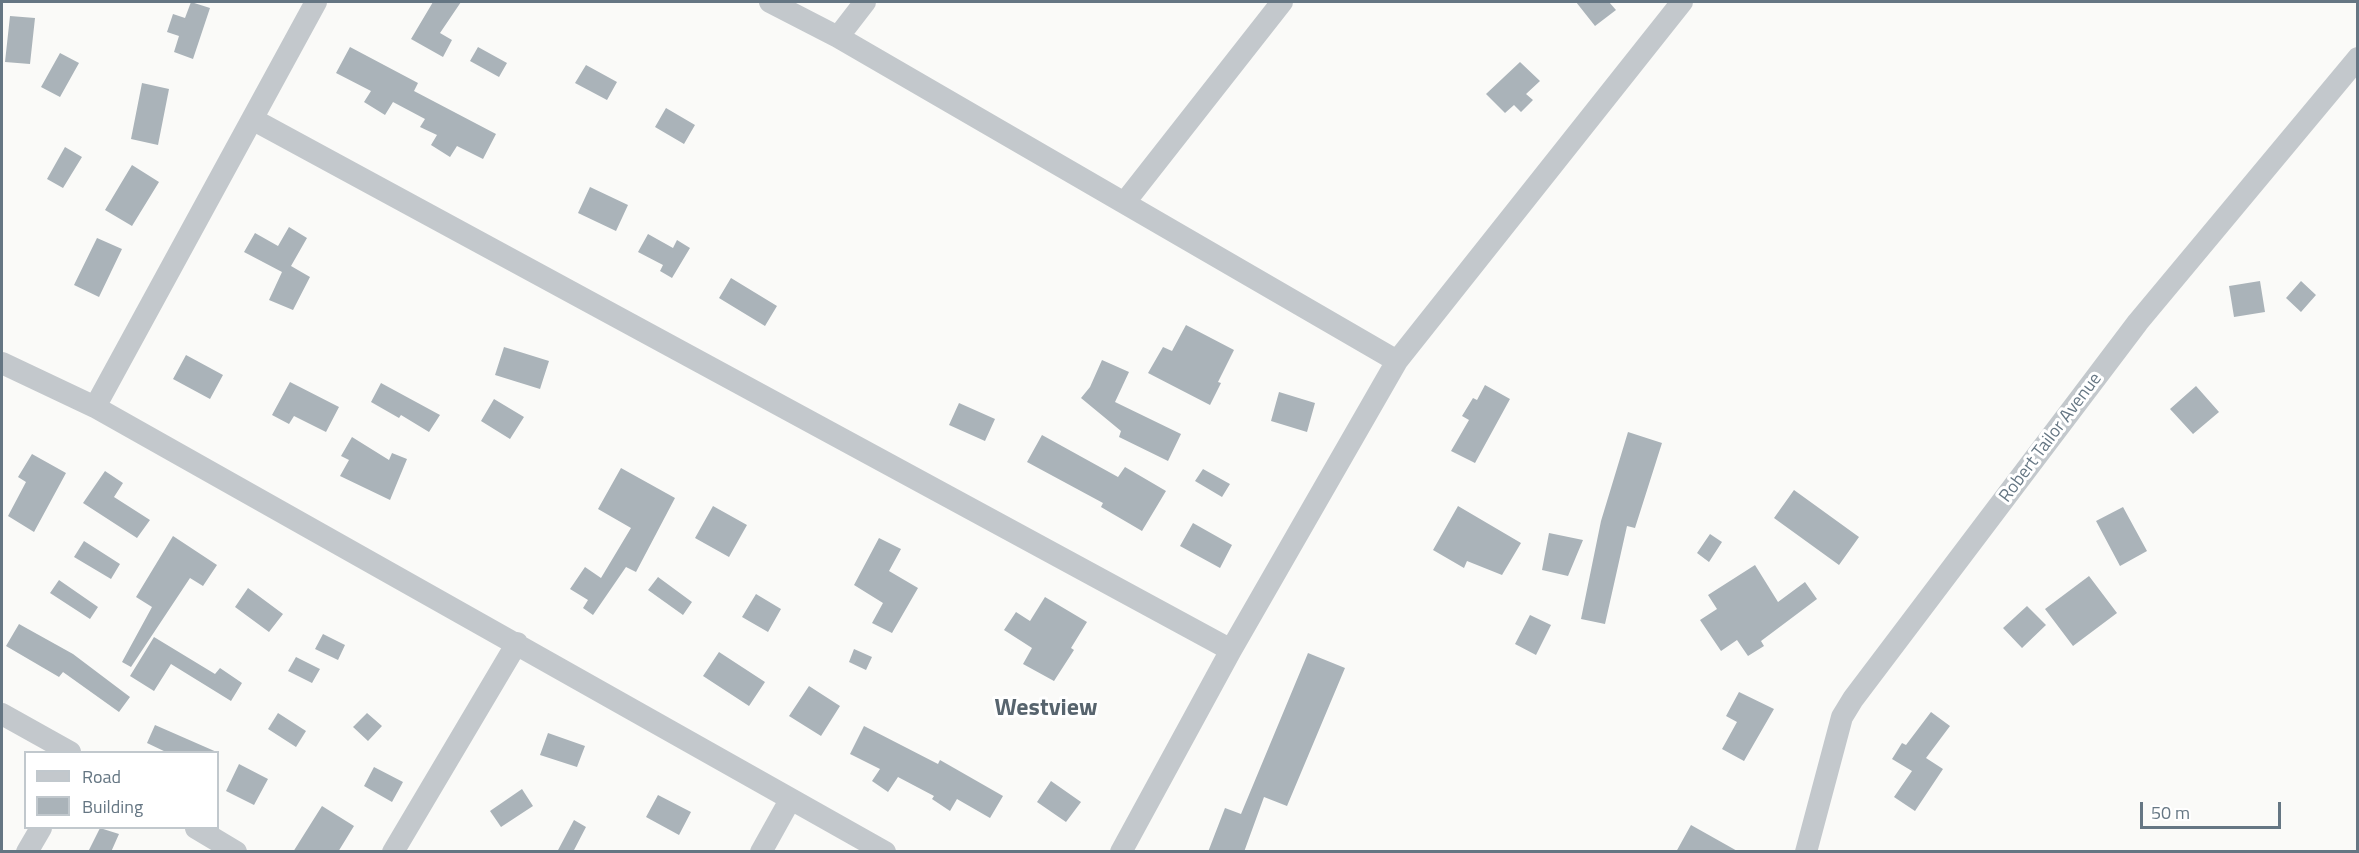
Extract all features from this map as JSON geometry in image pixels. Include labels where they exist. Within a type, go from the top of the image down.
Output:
[{"type":"street","points":[[95,407],[254,120],[316,2]]},
{"type":"street","points":[[770,2],[838,37],[1125,201],[1397,361]]},
{"type":"street","points":[[838,37],[865,2]]},
{"type":"street","points":[[1125,201],[1282,2]]},
{"type":"street","points":[[1122,852],[1231,650],[1397,361],[1682,2]]},
{"type":"street","name":"Robert Tailor Avenue","points":[[1806,852],[1842,717],[1853,699],[2138,322],[2358,58]]},
{"type":"street","points":[[254,120],[1231,650]]},
{"type":"street","points":[[2,363],[95,407],[885,852]]},
{"type":"street","points":[[393,852],[517,643]]},
{"type":"street","points":[[2,714],[67,751]]},
{"type":"street","points":[[761,852],[790,800]]},
{"type":"street","points":[[27,852],[40,829]]},
{"type":"street","points":[[198,829],[236,852]]},
{"type":"building","points":[[191,2],[210,8],[193,59],[174,52],[179,36],[167,32],[173,14],[185,18]]},
{"type":"building","points":[[433,2],[461,2],[440,33],[452,40],[443,57],[411,39]]},
{"type":"building","points":[[1576,2],[1609,2],[1616,10],[1595,26]]},
{"type":"building","points":[[10,16],[35,18],[30,64],[5,62]]},
{"type":"building","points":[[350,47],[418,83],[414,91],[496,134],[483,159],[457,146],[450,157],[431,145],[437,135],[420,127],[425,119],[393,102],[385,115],[364,102],[371,91],[336,73]]},
{"type":"building","points":[[478,47],[507,63],[499,77],[470,61]]},
{"type":"building","points":[[60,53],[79,63],[60,97],[41,87]]},
{"type":"building","points":[[1520,62],[1540,81],[1526,94],[1533,100],[1521,112],[1514,105],[1505,113],[1486,94]]},
{"type":"building","points":[[586,65],[617,82],[607,100],[575,83]]},
{"type":"building","points":[[142,83],[169,89],[158,145],[131,139]]},
{"type":"building","points":[[666,108],[695,125],[684,144],[655,127]]},
{"type":"building","points":[[65,147],[82,157],[63,188],[47,179]]},
{"type":"building","points":[[132,165],[159,182],[132,226],[105,210]]},
{"type":"building","points":[[590,187],[628,205],[616,231],[578,213]]},
{"type":"building","points":[[289,227],[307,238],[291,266],[310,277],[293,310],[269,300],[282,272],[244,252],[255,233],[278,246]]},
{"type":"building","points":[[648,234],[673,248],[677,240],[690,248],[672,278],[660,271],[663,265],[638,252]]},
{"type":"building","points":[[97,238],[122,249],[99,297],[74,285]]},
{"type":"building","points":[[731,278],[777,306],[765,326],[719,298]]},
{"type":"building","points":[[2260,281],[2265,312],[2234,317],[2229,286]]},
{"type":"building","points":[[2301,281],[2316,295],[2301,312],[2286,298]]},
{"type":"building","points":[[1186,325],[1234,350],[1218,382],[1221,383],[1210,405],[1148,373],[1163,347],[1172,351]]},
{"type":"building","points":[[504,347],[549,361],[540,389],[495,375]]},
{"type":"building","points":[[186,355],[223,375],[210,399],[173,379]]},
{"type":"building","points":[[1102,360],[1129,372],[1115,402],[1181,434],[1168,461],[1119,437],[1121,431],[1081,398],[1090,387]]},
{"type":"building","points":[[290,382],[339,407],[326,432],[294,416],[289,424],[272,415]]},
{"type":"building","points":[[381,383],[440,415],[429,432],[401,415],[399,418],[371,402]]},
{"type":"building","points":[[1485,385],[1510,399],[1475,463],[1451,451],[1469,420],[1462,416],[1473,398],[1477,400]]},
{"type":"building","points":[[2196,386],[2219,412],[2193,434],[2170,409]]},
{"type":"building","points":[[1279,392],[1315,403],[1307,432],[1271,421]]},
{"type":"building","points":[[494,399],[524,417],[510,439],[481,421]]},
{"type":"building","points":[[959,403],[995,419],[985,441],[949,425]]},
{"type":"building","points":[[1628,432],[1662,443],[1635,528],[1627,526],[1605,624],[1581,619],[1601,521]]},
{"type":"building","points":[[1042,435],[1118,477],[1125,467],[1166,491],[1142,531],[1101,507],[1103,503],[1027,462]]},
{"type":"building","points":[[352,437],[389,460],[392,453],[407,459],[390,500],[340,476],[349,460],[341,456]]},
{"type":"building","points":[[32,454],[66,473],[34,532],[8,516],[26,482],[18,477]]},
{"type":"building","points":[[621,468],[675,498],[636,572],[626,567],[593,615],[583,608],[588,600],[570,589],[585,567],[601,578],[631,528],[598,509]]},
{"type":"building","points":[[1203,469],[1230,484],[1222,497],[1195,481]]},
{"type":"building","points":[[105,471],[123,483],[114,497],[150,520],[137,538],[83,503]]},
{"type":"building","points":[[1794,490],[1859,537],[1839,565],[1774,518]]},
{"type":"building","points":[[713,506],[747,525],[729,557],[695,538]]},
{"type":"building","points":[[1458,506],[1521,543],[1502,575],[1467,561],[1464,568],[1433,550]]},
{"type":"building","points":[[2123,507],[2147,551],[2120,566],[2096,521]]},
{"type":"building","points":[[1193,523],[1232,545],[1220,568],[1180,546]]},
{"type":"building","points":[[1549,533],[1583,540],[1568,576],[1542,570]]},
{"type":"building","points":[[1710,534],[1722,542],[1709,562],[1697,553]]},
{"type":"building","points":[[173,536],[217,565],[203,586],[190,578],[131,667],[122,662],[152,607],[136,597]]},
{"type":"building","points":[[879,538],[901,549],[889,571],[918,588],[892,633],[872,623],[883,603],[854,585]]},
{"type":"building","points":[[84,541],[120,564],[111,579],[74,557]]},
{"type":"building","points":[[1755,565],[1778,602],[1805,582],[1817,599],[1761,641],[1764,646],[1748,656],[1737,640],[1721,651],[1700,620],[1717,609],[1708,595]]},
{"type":"building","points":[[2089,576],[2117,613],[2073,646],[2045,609]]},
{"type":"building","points":[[658,577],[692,602],[683,615],[648,590]]},
{"type":"building","points":[[59,580],[98,607],[90,619],[50,593]]},
{"type":"building","points":[[248,588],[283,614],[269,632],[235,607]]},
{"type":"building","points":[[756,594],[781,609],[768,632],[742,617]]},
{"type":"building","points":[[1045,597],[1087,622],[1071,648],[1074,650],[1054,681],[1023,664],[1032,648],[1004,630],[1016,612],[1030,621]]},
{"type":"building","points":[[2027,606],[2046,625],[2022,648],[2003,628]]},
{"type":"building","points":[[1530,615],[1551,625],[1536,655],[1515,644]]},
{"type":"building","points":[[19,624],[73,654],[130,697],[119,712],[63,672],[59,677],[6,646]]},
{"type":"building","points":[[323,634],[345,645],[338,660],[315,649]]},
{"type":"building","points":[[154,637],[215,674],[220,668],[242,683],[231,701],[171,664],[154,691],[130,676]]},
{"type":"building","points":[[854,649],[872,657],[866,670],[849,662]]},
{"type":"building","points":[[719,652],[765,682],[749,706],[703,676]]},
{"type":"building","points":[[1308,653],[1345,668],[1287,806],[1264,797],[1244,852],[1208,852],[1225,808],[1241,814]]},
{"type":"building","points":[[296,657],[320,669],[312,683],[288,671]]},
{"type":"building","points":[[809,686],[840,706],[821,736],[789,716]]},
{"type":"building","points":[[1739,692],[1774,709],[1744,761],[1722,749],[1737,722],[1726,716]]},
{"type":"building","points":[[1931,712],[1950,726],[1926,758],[1943,769],[1915,811],[1894,797],[1912,771],[1892,759],[1902,743],[1906,745]]},
{"type":"building","points":[[278,713],[306,731],[296,747],[268,729]]},
{"type":"building","points":[[367,713],[382,726],[368,741],[353,727]]},
{"type":"building","points":[[155,725],[214,751],[164,751],[147,743]]},
{"type":"building","points":[[864,726],[938,764],[940,760],[1003,796],[990,818],[957,799],[950,811],[932,799],[934,796],[898,777],[888,792],[872,781],[880,769],[850,754]]},
{"type":"building","points":[[548,733],[585,746],[577,767],[540,755]]},
{"type":"building","points":[[239,764],[268,779],[254,805],[226,791]]},
{"type":"building","points":[[374,767],[403,782],[392,802],[364,786]]},
{"type":"building","points":[[1051,781],[1081,802],[1066,822],[1037,802]]},
{"type":"building","points":[[522,789],[533,806],[501,827],[490,811]]},
{"type":"building","points":[[658,795],[691,812],[679,835],[646,817]]},
{"type":"building","points":[[322,806],[354,826],[338,852],[293,852]]},
{"type":"building","points":[[574,820],[586,827],[573,852],[557,852]]},
{"type":"building","points":[[1691,825],[1739,852],[1676,852]]},
{"type":"building","points":[[100,829],[119,834],[111,852],[88,852]]},
{"type":"district","name":"Westview","points":[[1046,709]]}]
